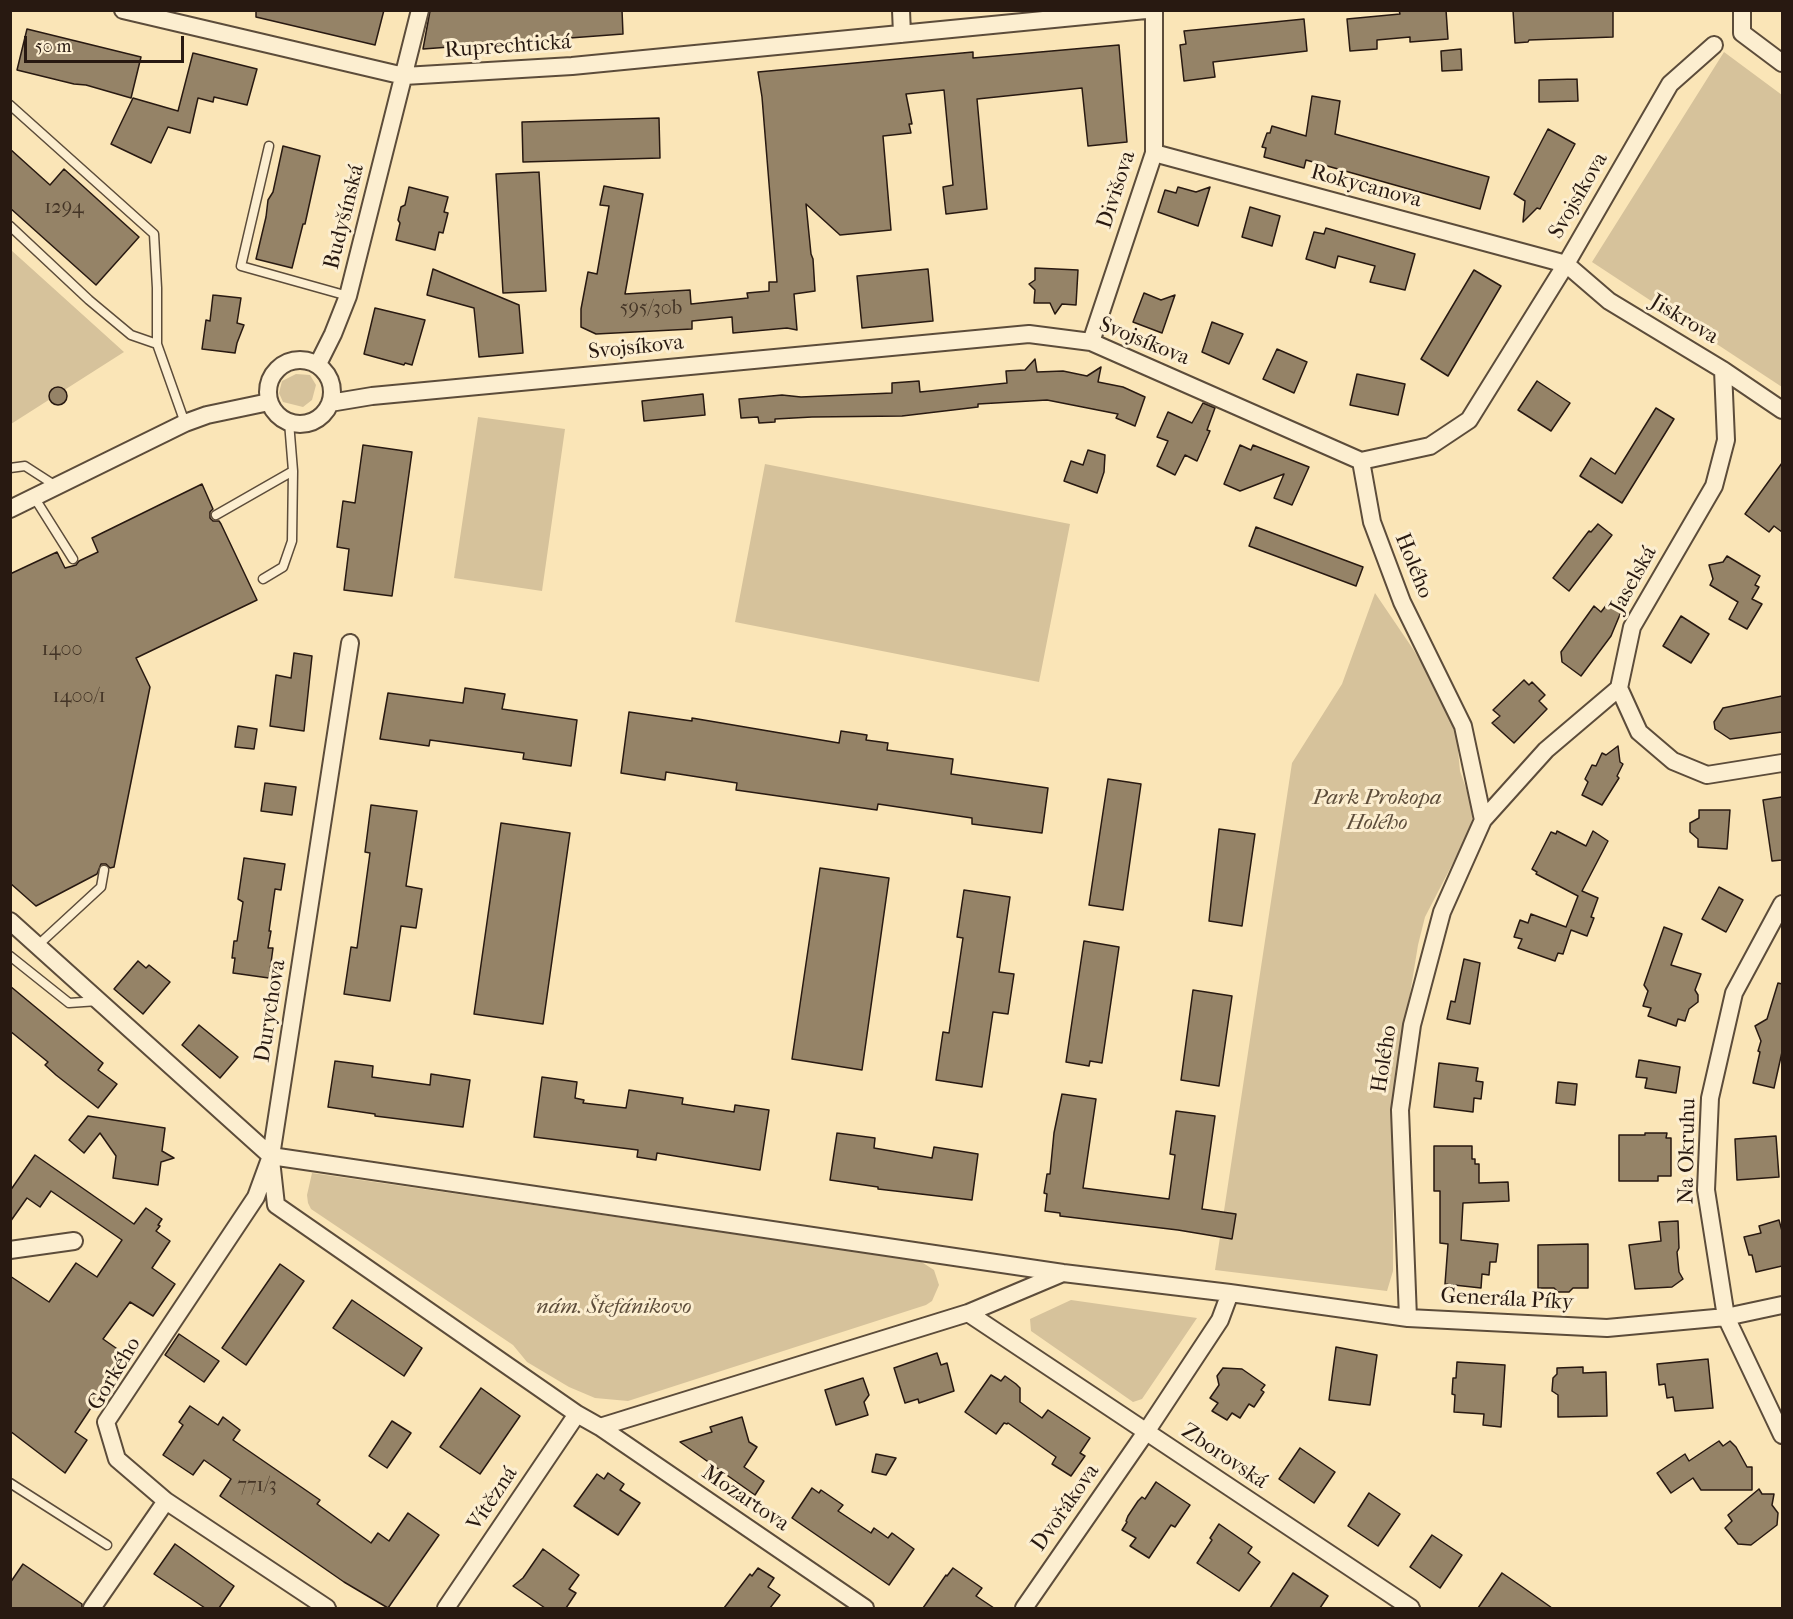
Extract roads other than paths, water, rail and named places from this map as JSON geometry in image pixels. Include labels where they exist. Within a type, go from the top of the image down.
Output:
[{"type":"street","name":"Ruprechtická","points":[[123,10],[404,76],[572,66],[1146,10]]},
{"type":"street","name":"Budyšínská","points":[[318,364],[348,296],[420,10]]},
{"type":"street","points":[[901,10],[902,34]]},
{"type":"street","name":"Divišova","points":[[1091,342],[1154,153],[1154,10]]},
{"type":"street","points":[[1742,10],[1742,33],[1782,63]]},
{"type":"street","name":"Svojsíkova","points":[[330,403],[395,394],[1029,334],[1091,342],[1361,460],[1430,446],[1469,420],[1566,264],[1670,84],[1714,45]]},
{"type":"street","name":"Rokycanova","points":[[1154,153],[1566,264]]},
{"type":"street","name":"Jiskrova","points":[[1566,264],[1609,301],[1723,370],[1782,410]]},
{"type":"street","points":[[302,359],[318,364],[332,383],[333,393],[330,403],[318,419],[309,423],[289,422],[274,410],[269,402],[268,391],[274,372],[291,360],[302,359]]},
{"type":"street","name":"Jaselská","points":[[1619,688],[1632,627],[1714,486],[1726,440],[1723,370]]},
{"type":"street","points":[[10,509],[185,423],[207,415],[269,402]]},
{"type":"street","name":"Holého","points":[[1361,460],[1372,522],[1402,602],[1462,726],[1484,820]]},
{"type":"street","name":"Durychova","points":[[271,1156],[350,643]]},
{"type":"street","points":[[1619,688],[1639,732],[1673,761],[1707,775],[1782,763]]},
{"type":"street","name":"Holého","points":[[1408,1318],[1400,1110],[1412,1025],[1442,912],[1484,820],[1546,750],[1619,688]]},
{"type":"street","name":"Na Okruhu","points":[[1782,904],[1734,993],[1710,1098],[1706,1190],[1726,1317],[1782,1435]]},
{"type":"street","points":[[10,921],[271,1156],[1063,1273],[1230,1293]]},
{"type":"street","points":[[271,1156],[276,1205],[577,1414],[600,1427],[968,1313],[1063,1273]]},
{"type":"street","name":"Gorkého","points":[[271,1156],[256,1197],[106,1422],[117,1460],[166,1501],[327,1608]]},
{"type":"street","points":[[10,1250],[74,1241]]},
{"type":"street","name":"Generála Píky","points":[[1230,1293],[1408,1318],[1607,1328],[1726,1317],[1782,1305]]},
{"type":"street","name":"Zborovská","points":[[1230,1293],[1220,1320],[1146,1432],[1412,1608]]},
{"type":"street","points":[[968,1313],[1146,1432]]},
{"type":"street","name":"Vítězná","points":[[446,1608],[577,1414]]},
{"type":"street","name":"Mozartova","points":[[600,1427],[865,1608]]},
{"type":"street","name":"Dvořákova","points":[[1024,1608],[1146,1432]]},
{"type":"street","points":[[92,1608],[166,1501]]},
{"type":"lane","points":[[10,105],[154,234],[158,288],[157,344],[185,423]]},
{"type":"lane","points":[[269,146],[241,266],[348,296]]},
{"type":"lane","points":[[10,226],[89,300],[131,335],[157,344]]},
{"type":"lane","points":[[263,579],[283,567],[292,541],[293,471],[289,422]]},
{"type":"lane","points":[[10,468],[25,466],[56,487]]},
{"type":"lane","points":[[216,515],[293,471]]},
{"type":"lane","points":[[34,497],[73,559]]},
{"type":"lane","points":[[37,946],[101,887],[104,870]]},
{"type":"lane","points":[[10,956],[69,1003],[100,1000]]},
{"type":"lane","points":[[10,1483],[107,1545]]},
{"type":"park label","name":"Park Prokopa Holého","points":[[1377,812]]},
{"type":"park label","name":"nám. Štefánikovo","points":[[614,1308]]}]
